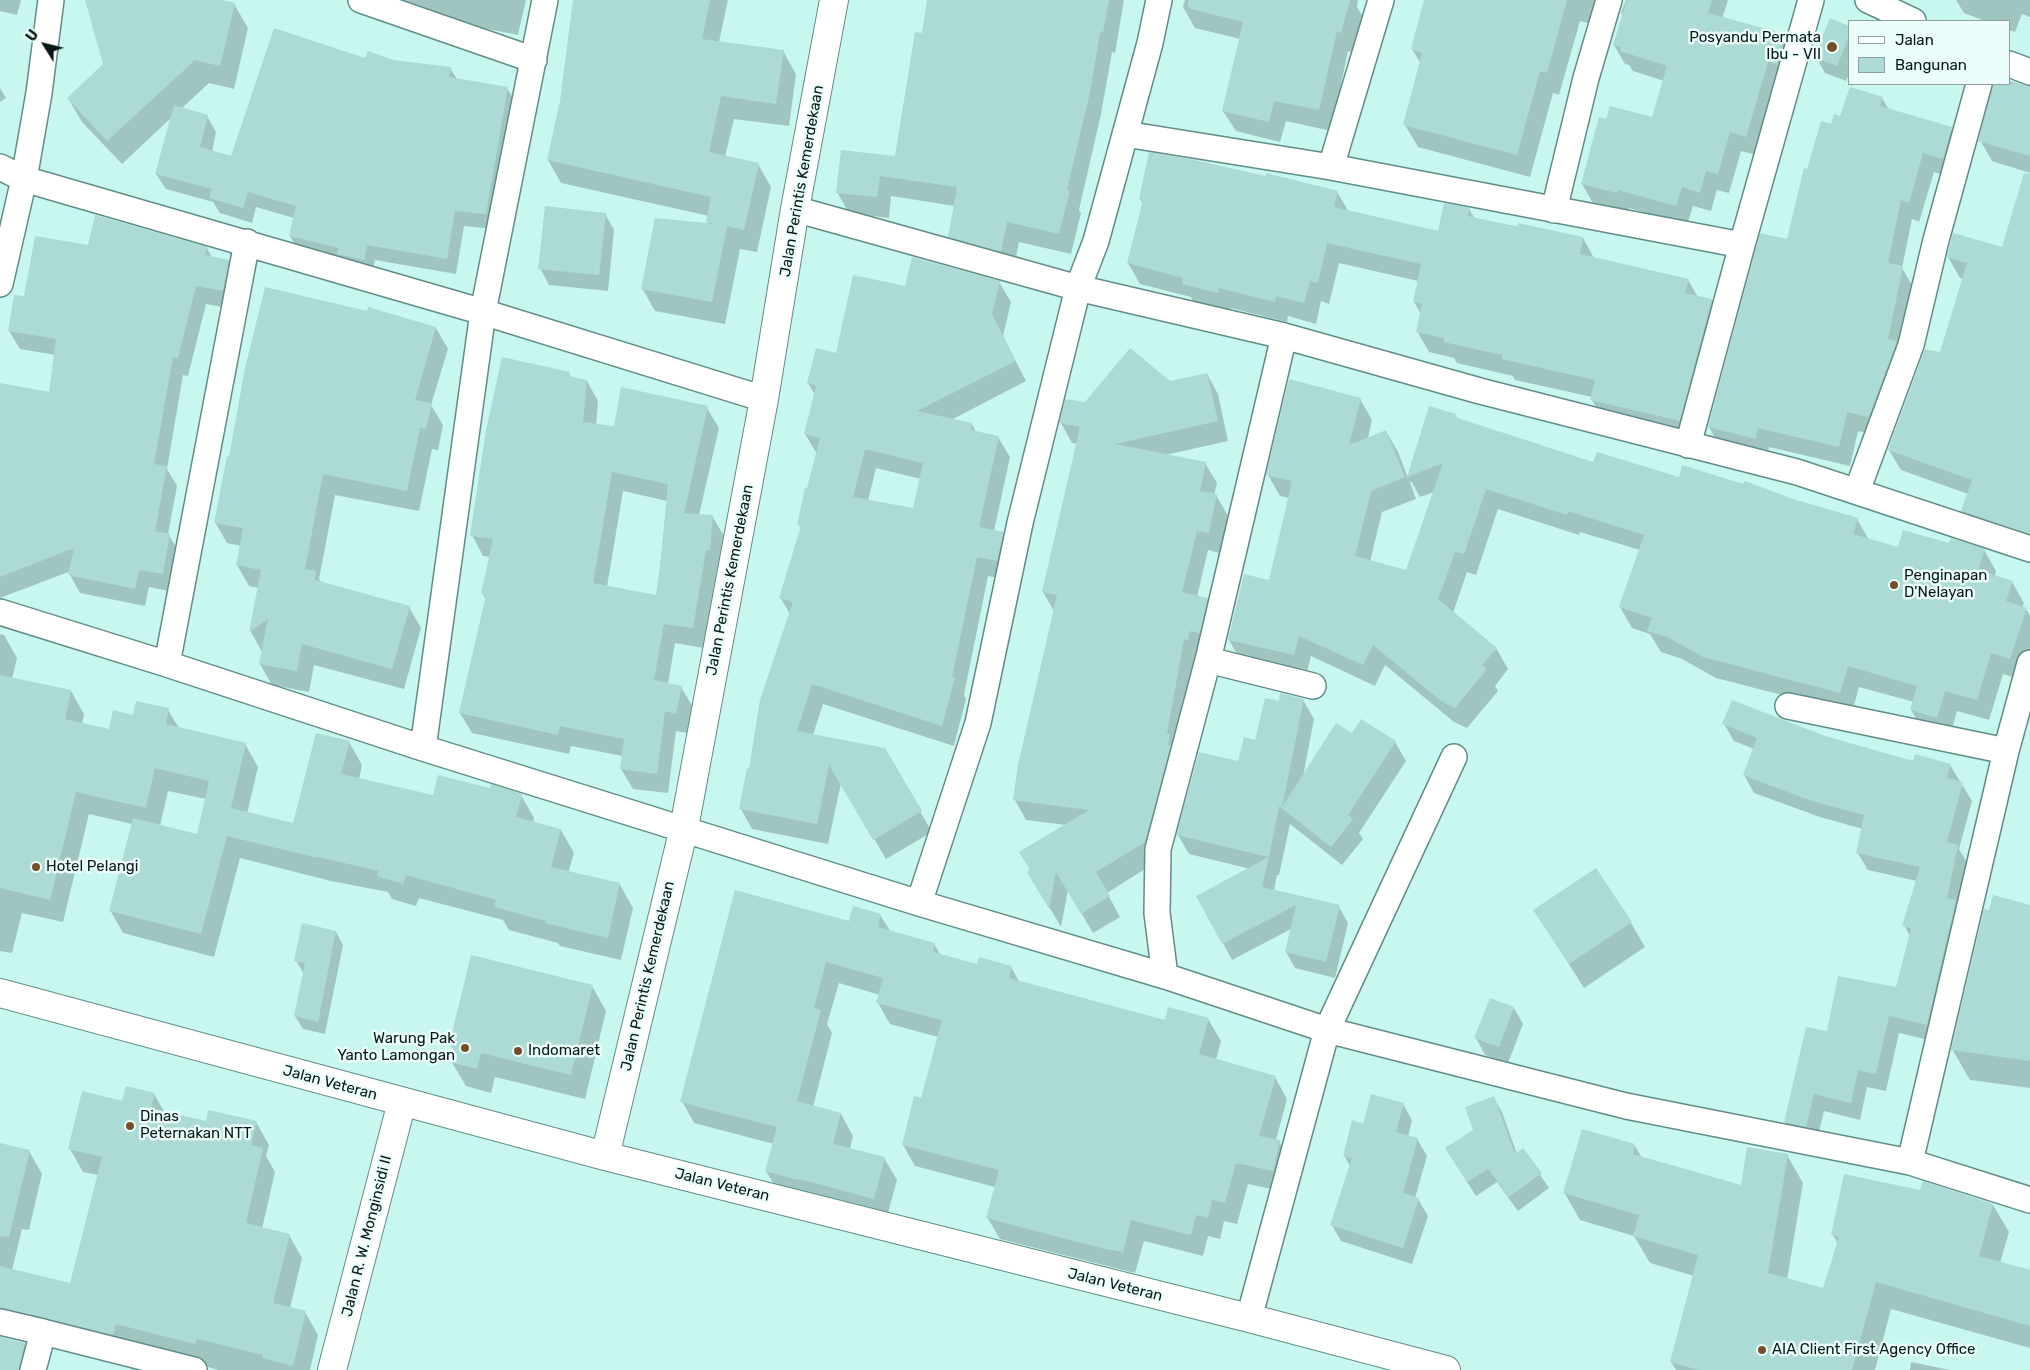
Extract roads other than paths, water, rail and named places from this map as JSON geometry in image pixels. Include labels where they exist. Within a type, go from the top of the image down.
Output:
[{"type":"main road","name":"Jalan Perintis Kemerdekaan","points":[[606,1156],[684,828],[764,399],[834,0]]},
{"type":"main road","name":"Jalan Veteran","points":[[0,993],[606,1156],[1249,1318],[1446,1370]]},
{"type":"main road","name":"Jalan R. W. Monginsidi II","points":[[332,1370],[402,1102]]},
{"type":"street","points":[[0,284],[24,179],[39,94],[51,0]]},
{"type":"street","points":[[362,0],[534,60]]},
{"type":"street","points":[[423,748],[483,312],[545,0]]},
{"type":"street","points":[[919,903],[978,723],[1020,523],[1078,288],[1096,241],[1150,43],[1159,0]]},
{"type":"street","points":[[1331,167],[1381,0]]},
{"type":"street","points":[[1554,210],[1586,78],[1609,0]]},
{"type":"street","points":[[1688,445],[1811,0]]},
{"type":"street","points":[[1868,0],[1912,20]]},
{"type":"street","points":[[2010,64],[2030,72]]},
{"type":"street","points":[[1857,490],[1911,345],[1936,240],[1979,85]]},
{"type":"street","points":[[1125,134],[1331,167],[1742,245]]},
{"type":"street","points":[[0,167],[24,179],[247,242],[483,312],[764,399]]},
{"type":"street","points":[[796,209],[1078,288],[1284,336],[1470,388],[1797,472],[1857,490],[2030,549]]},
{"type":"street","points":[[167,664],[247,242]]},
{"type":"street","points":[[1165,976],[1157,913],[1158,850],[1208,660],[1284,336]]},
{"type":"street","points":[[0,612],[167,664],[423,748],[919,903],[1165,976],[1327,1030],[1626,1106],[1910,1162],[2030,1200]]},
{"type":"street","points":[[1208,660],[1313,686]]},
{"type":"street","points":[[1910,1162],[2006,751],[2030,663]]},
{"type":"street","points":[[1788,706],[2006,751]]},
{"type":"street","points":[[1249,1318],[1327,1030],[1454,757]]},
{"type":"street","points":[[0,1322],[194,1370]]},
{"type":"street","points":[[33,1370],[43,1332]]},
{"type":"place","name":"Posyandu Permata Ibu - VII","points":[[1832,47]]},
{"type":"place","name":"Penginapan D'Nelayan","points":[[1894,585]]},
{"type":"place","name":"Hotel Pelangi","points":[[36,867]]},
{"type":"place","name":"Warung Pak Yanto Lamongan","points":[[465,1048]]},
{"type":"place","name":"Indomaret","points":[[518,1051]]},
{"type":"place","name":"Dinas Peternakan NTT","points":[[130,1126]]},
{"type":"place","name":"AIA Client First Agency Office","points":[[1762,1350]]}]
